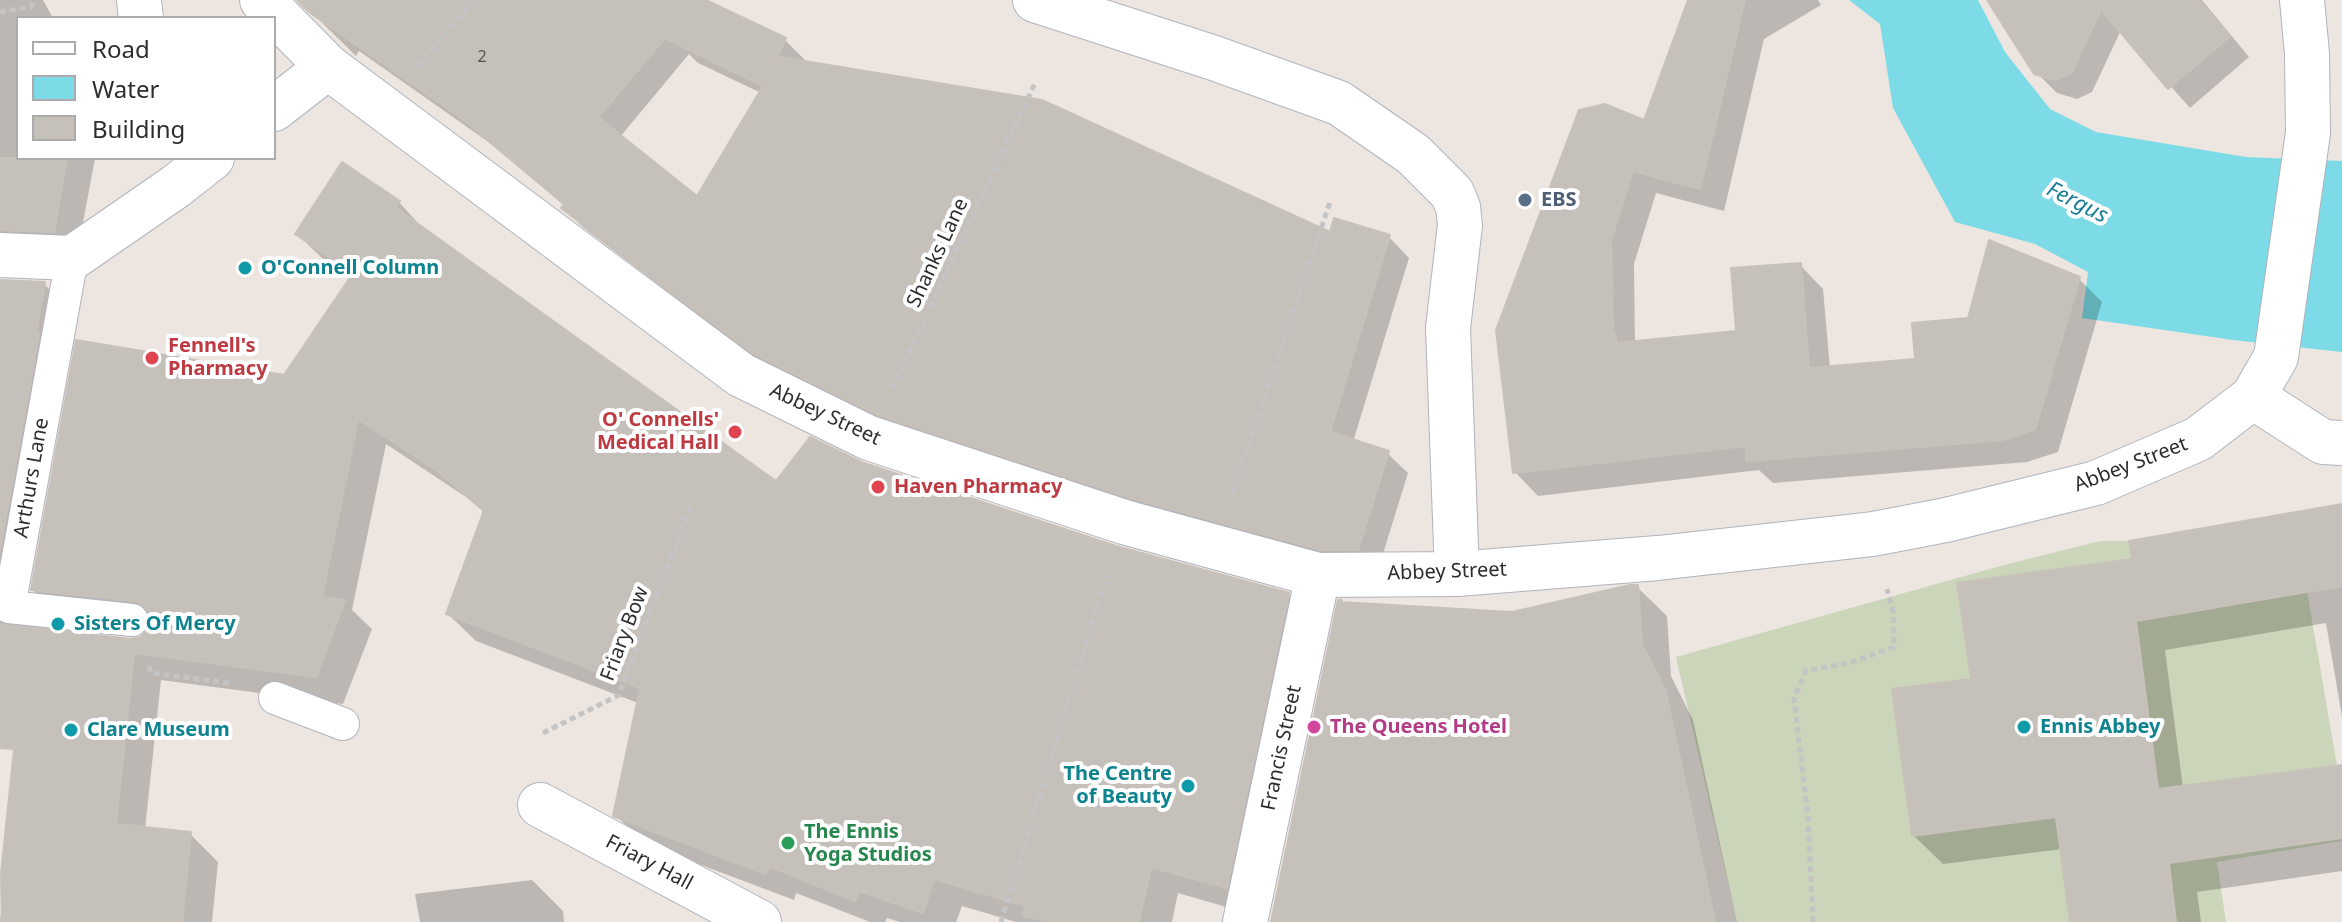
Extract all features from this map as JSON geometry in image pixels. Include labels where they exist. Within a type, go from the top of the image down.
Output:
[{"type":"main road","name":"Abbey Street","points":[[262,0],[328,67],[381,109],[741,375],[869,438],[1124,522],[1318,575],[1457,574],[1658,558],[1873,534],[1946,520],[2096,483],[2198,439],[2253,397],[2276,357],[2306,150],[2325,59],[2302,0]]},
{"type":"main road","points":[[1035,0],[1214,58],[1339,103],[1413,154],[1452,193],[1458,207],[1460,225],[1448,328],[1457,574]]},
{"type":"main road","points":[[276,107],[328,67]]},
{"type":"main road","points":[[0,255],[72,258],[176,172],[207,160]]},
{"type":"main road","points":[[2253,397],[2323,442],[2342,443]]},
{"type":"main road","name":"Francis Street","points":[[1245,922],[1318,575]]},
{"type":"main road","name":"Friary Hall","points":[[540,805],[759,922]]},
{"type":"lane","name":"Arthurs Lane","points":[[72,258],[9,607],[132,620]]},
{"type":"lane","points":[[275,698],[343,724]]},
{"type":"path","points":[[0,12],[31,7],[34,0]]},
{"type":"path","points":[[381,109],[474,0]]},
{"type":"path","name":"Shanks Lane","points":[[869,438],[1036,81]]},
{"type":"path","points":[[1214,546],[1330,202]]},
{"type":"path","name":"Friary Bow","points":[[543,733],[619,695],[691,505]]},
{"type":"path","points":[[1001,922],[1124,522]]},
{"type":"path","points":[[1813,922],[1808,818],[1794,698],[1806,671],[1849,663],[1894,647],[1893,612],[1873,534]]},
{"type":"path","points":[[132,620],[143,638],[151,673],[243,685],[275,698]]},
{"type":"green space","points":[[2100,541],[2129,541],[2144,620],[2307,591],[2342,795],[2342,841],[2217,862],[2226,922],[1737,922],[1676,657]]},
{"type":"water","name":"Fergus","points":[[1849,0],[1978,0],[2005,52],[2050,109],[2096,132],[2246,157],[2342,161],[2342,352],[2082,318],[2088,272],[2035,244],[1955,222],[1893,108],[1880,24]]},
{"type":"building","points":[[297,0],[706,0],[786,38],[763,86],[780,57],[1042,100],[1330,232],[1334,218],[1390,235],[1330,432],[1389,451],[1358,550],[1321,550],[1131,498],[878,415],[754,354],[561,208],[564,204],[464,120],[309,12]],"holes":[[[665,38],[763,86],[697,196],[598,117]]]},
{"type":"building","points":[[1688,0],[1745,0],[1700,189],[1633,171],[1611,240],[1613,335],[1616,335],[1616,343],[1736,331],[1731,268],[1801,263],[1809,368],[1915,359],[1912,323],[1968,318],[1989,240],[2080,277],[2035,429],[2003,440],[1747,461],[1745,446],[1513,473],[1496,330],[1579,110],[1605,104],[1644,120]]},
{"type":"building","points":[[1987,0],[2199,0],[2230,36],[2168,89],[2101,9],[2072,72],[2055,80],[2034,74]]},
{"type":"building","points":[[0,158],[67,160],[54,232],[0,230]]},
{"type":"building","points":[[342,162],[400,201],[396,208],[776,481],[810,437],[861,462],[1116,546],[1289,593],[1227,888],[1151,867],[1139,922],[1051,922],[1023,916],[1025,906],[934,879],[923,913],[859,891],[855,901],[769,866],[766,874],[613,816],[640,688],[446,614],[484,510],[436,470],[358,419],[322,597],[345,600],[316,677],[134,653],[116,824],[191,832],[182,922],[2,922],[1,874],[14,749],[0,748],[0,623],[130,639],[140,637],[151,623],[149,612],[135,601],[31,590],[76,340],[284,375],[353,273],[295,234]]},
{"type":"building","points":[[0,280],[45,282],[36,333],[39,334],[0,550]]},
{"type":"building","name":"Ennis Abbey","points":[[2342,504],[2342,586],[2136,621],[2158,789],[2342,765],[2342,838],[2169,863],[2176,922],[2070,922],[2056,817],[1912,836],[1892,689],[1971,679],[1957,583],[2132,559],[2129,541]]},
{"type":"building","points":[[1638,585],[1642,645],[1665,689],[1715,922],[1271,922],[1338,600],[1512,612]]},
{"type":"place","name":"EBS","points":[[1525,200]]},
{"type":"place","name":"O'Connell Column","points":[[245,268]]},
{"type":"place","name":"Fennell's Pharmacy","points":[[152,358]]},
{"type":"place","name":"O' Connells' Medical Hall","points":[[735,432]]},
{"type":"place","name":"Haven Pharmacy","points":[[878,487]]},
{"type":"place","name":"Sisters Of Mercy","points":[[58,624]]},
{"type":"place","name":"The Queens Hotel","points":[[1314,727]]},
{"type":"place","name":"Ennis Abbey","points":[[2024,727]]},
{"type":"place","name":"Clare Museum","points":[[71,730]]},
{"type":"place","name":"The Centre of Beauty","points":[[1188,786]]},
{"type":"place","name":"The Ennis Yoga Studios","points":[[788,843]]}]
